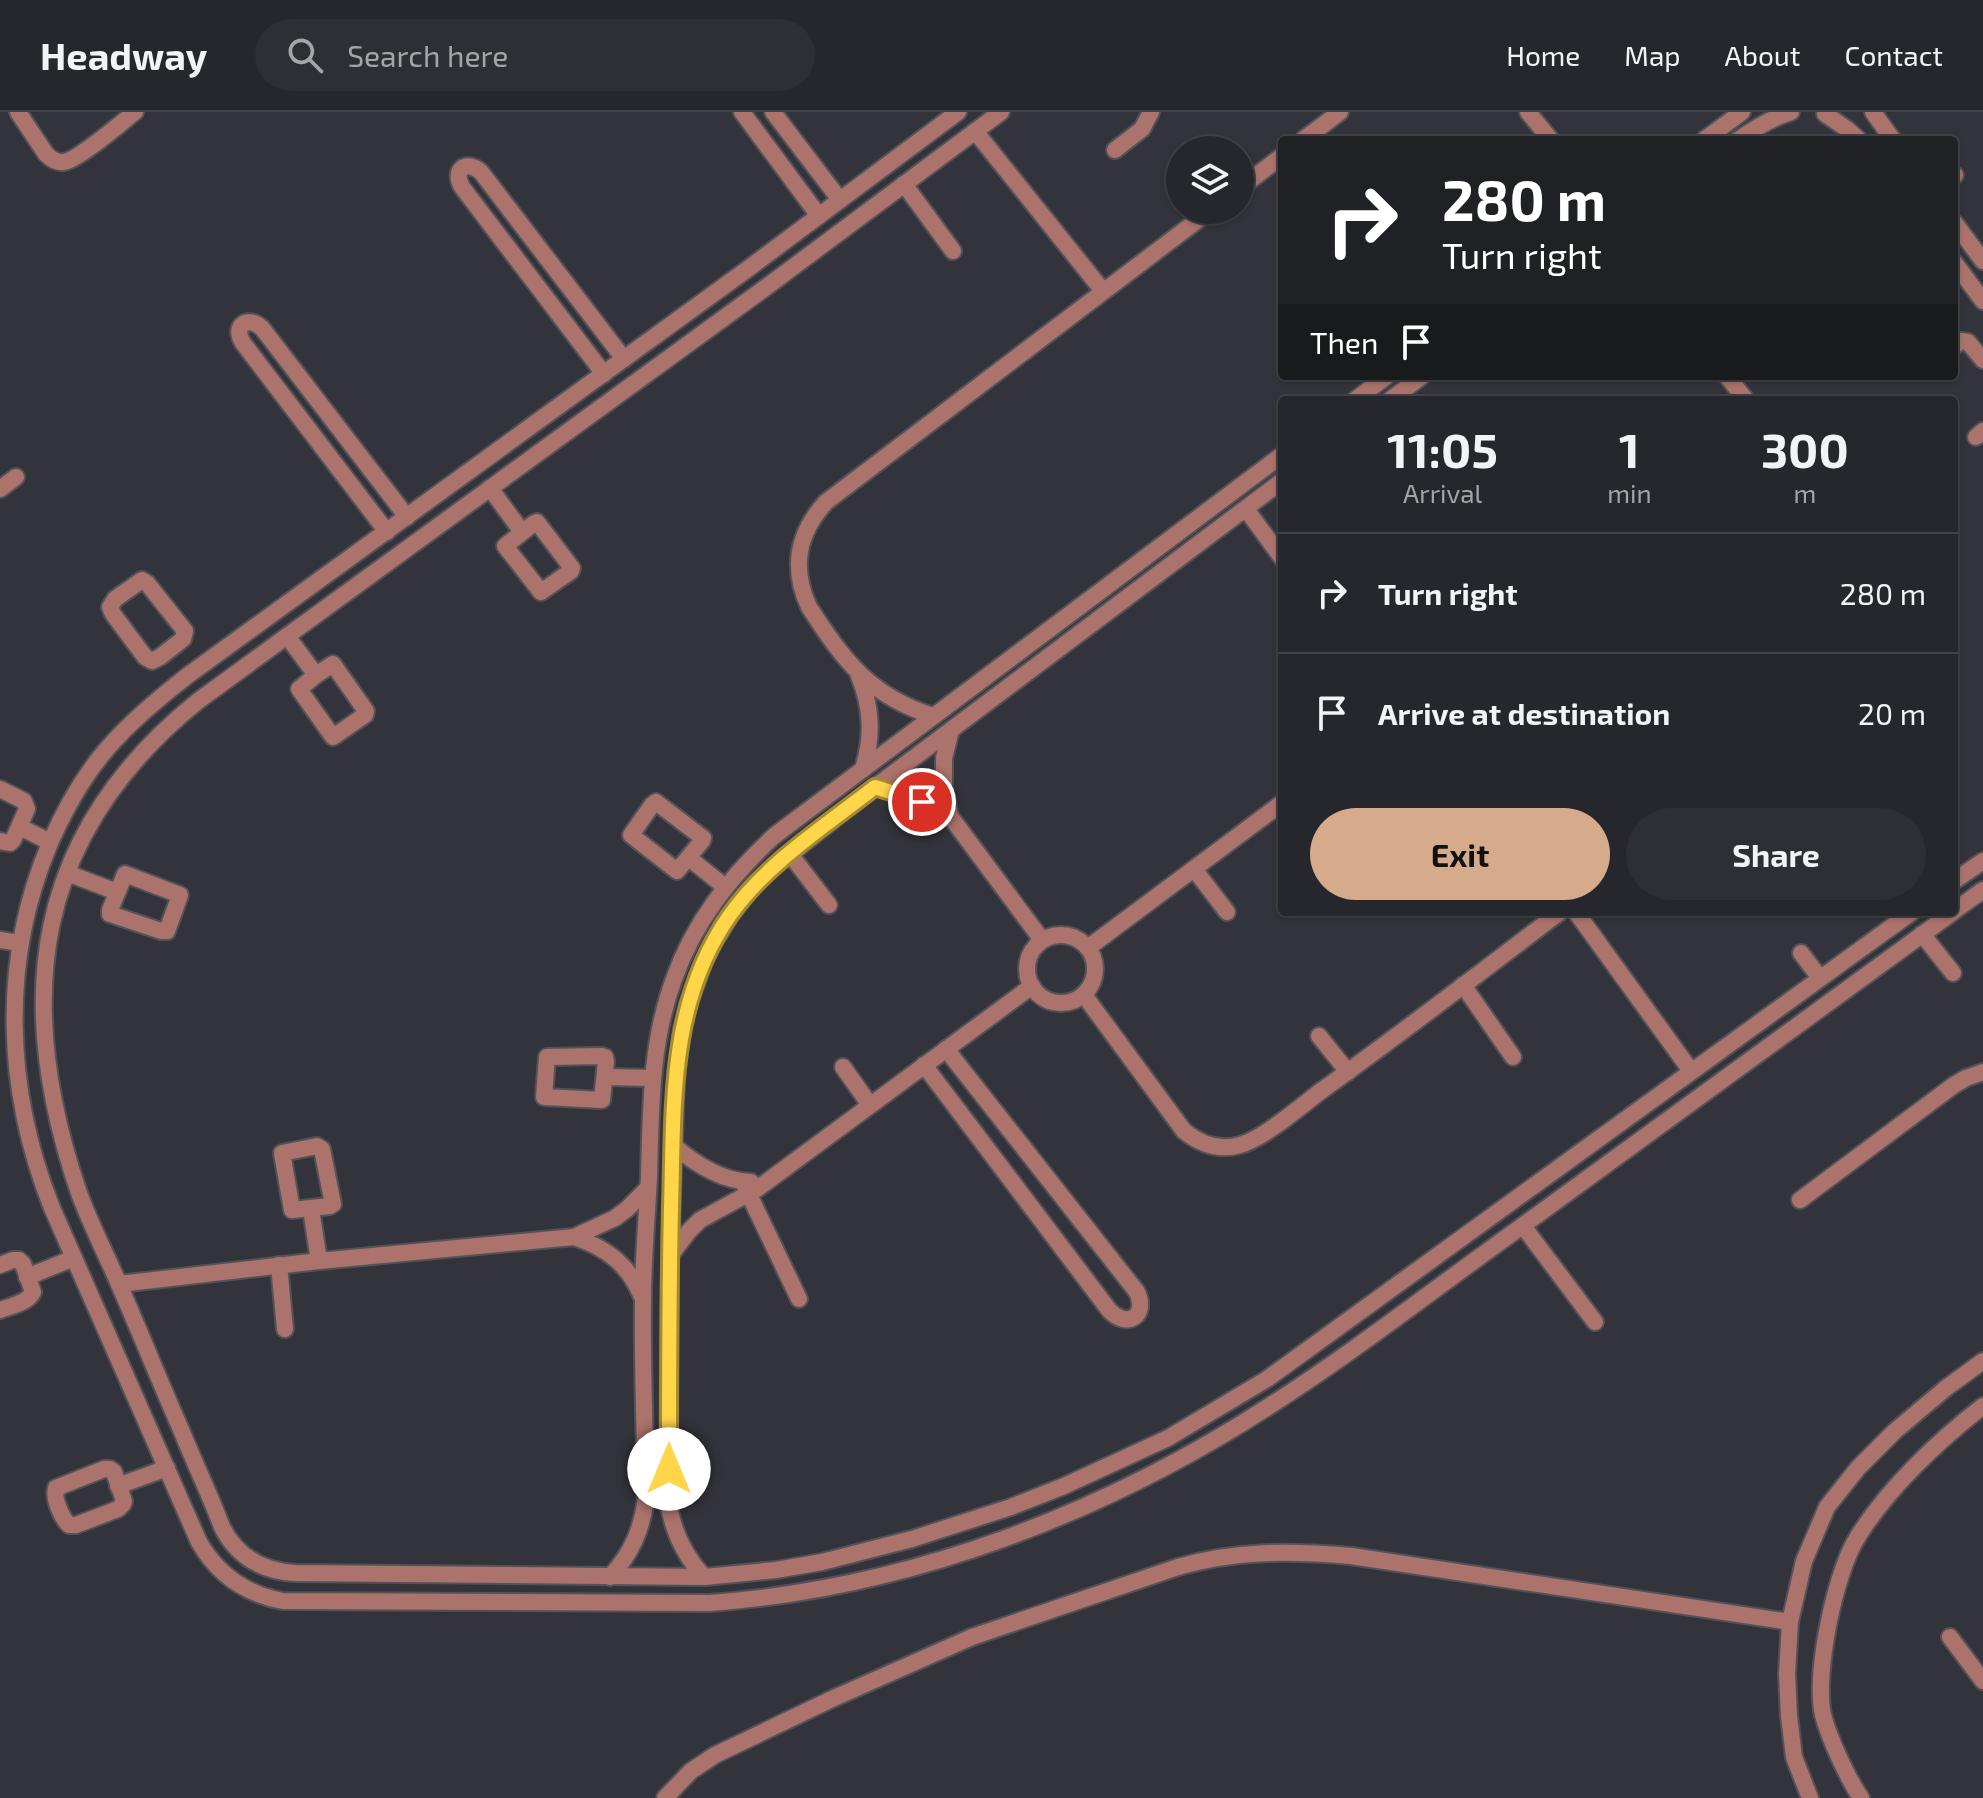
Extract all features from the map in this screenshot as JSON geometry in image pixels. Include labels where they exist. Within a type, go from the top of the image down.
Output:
[{"type":"street","points":[[18,112],[46,154],[60,162],[78,156],[135,112]]},
{"type":"street","points":[[742,112],[819,216]]},
{"type":"street","points":[[773,112],[840,200]]},
{"type":"street","points":[[958,112],[146,708],[105,751],[69,803],[50,842],[33,889],[19,943],[7,1052],[29,1144],[39,1176],[74,1258],[199,1542],[216,1567],[240,1587],[271,1599],[298,1601],[710,1603],[776,1597],[865,1580],[975,1549],[1035,1528],[1117,1492],[1270,1406],[1523,1226],[1947,916]]},
{"type":"street","points":[[1001,112],[186,711],[126,770],[83,837],[67,873],[53,919],[44,967],[44,1035],[58,1121],[80,1196],[222,1527],[234,1547],[254,1563],[281,1573],[704,1577],[776,1570],[867,1552],[1011,1507],[1117,1463],[1181,1431],[1267,1379],[1906,916]]},
{"type":"street","points":[[1115,150],[1142,129],[1151,112]]},
{"type":"street","points":[[1308,136],[1340,112]]},
{"type":"street","points":[[1528,112],[1548,136]]},
{"type":"street","points":[[1709,136],[1738,115],[1745,135],[1791,112]]},
{"type":"street","points":[[1873,112],[1890,136]]},
{"type":"street","points":[[1824,113],[1855,136]]},
{"type":"street","points":[[975,131],[1103,291]]},
{"type":"street","points":[[1254,177],[1278,159]]},
{"type":"street","points":[[604,374],[458,181],[458,173],[463,168],[469,165],[481,172],[624,359]]},
{"type":"street","points":[[904,184],[953,251]]},
{"type":"street","points":[[933,716],[886,696],[859,675],[816,618],[803,596],[798,571],[804,533],[826,502],[1192,224]]},
{"type":"street","points":[[1958,227],[1983,261]]},
{"type":"street","points":[[513,253],[532,238]]},
{"type":"street","points":[[1958,267],[1983,301]]},
{"type":"street","points":[[749,268],[765,288]]},
{"type":"street","points":[[387,532],[239,336],[243,323],[256,322],[262,328],[407,517]]},
{"type":"street","points":[[1958,343],[1968,342],[1983,360]]},
{"type":"street","points":[[1360,396],[1382,380]]},
{"type":"street","points":[[1395,396],[1417,380]]},
{"type":"street","points":[[1730,380],[1743,396]]},
{"type":"street","points":[[300,417],[319,403]]},
{"type":"street","points":[[610,1577],[635,1541],[646,1498],[643,1298],[652,1078],[659,1030],[674,978],[697,929],[725,887],[774,836],[1278,458]]},
{"type":"street","points":[[0,489],[16,477]]},
{"type":"street","points":[[704,1577],[679,1542],[668,1500],[670,1256],[678,1053],[696,982],[715,940],[753,886],[790,854],[1278,484]]},
{"type":"street","points":[[490,488],[522,532]]},
{"type":"street","points":[[1246,509],[1278,553]]},
{"type":"street","points":[[145,580],[185,631],[183,639],[168,652],[152,661],[145,657],[110,607],[115,599],[139,581],[145,580]]},
{"type":"street","points":[[287,636],[316,675]]},
{"type":"street","points":[[168,652],[187,676]]},
{"type":"street","points":[[331,665],[335,666],[366,710],[365,715],[335,737],[299,691],[316,675],[331,665]]},
{"type":"street","points":[[859,675],[871,722],[863,769]]},
{"type":"street","points":[[988,675],[1002,693]]},
{"type":"street","points":[[951,730],[944,758],[944,788],[950,816],[1042,940]]},
{"type":"street","points":[[875,787],[922,802],[950,816]]},
{"type":"street","points":[[0,789],[22,799],[27,809],[10,843],[0,841]]},
{"type":"street","points":[[654,803],[660,804],[703,838],[689,858],[676,871],[631,835],[654,803]]},
{"type":"street","points":[[1089,947],[1278,806]]},
{"type":"street","points":[[20,827],[50,842]]},
{"type":"street","points":[[790,854],[829,905]]},
{"type":"street","points":[[689,858],[725,887]]},
{"type":"street","points":[[1958,878],[1983,861]]},
{"type":"street","points":[[1194,869],[1227,912]]},
{"type":"street","points":[[67,873],[117,892]]},
{"type":"street","points":[[127,874],[177,893],[180,897],[168,929],[163,932],[110,914],[117,892],[127,874]]},
{"type":"street","points":[[1958,908],[1983,890]]},
{"type":"street","points":[[1084,995],[1184,1131],[1203,1144],[1227,1148],[1250,1142],[1555,916]]},
{"type":"street","points":[[1579,916],[1691,1071]]},
{"type":"street","points":[[1067,934],[1089,947],[1096,972],[1084,995],[1077,1000],[1060,1003],[1044,999],[1032,986],[1027,970],[1028,961],[1042,940],[1067,934]]},
{"type":"street","points":[[1922,934],[1953,973]]},
{"type":"street","points":[[0,940],[19,943]]},
{"type":"street","points":[[1801,953],[1820,978]]},
{"type":"street","points":[[17,965],[44,967]]},
{"type":"street","points":[[1463,985],[1513,1057]]},
{"type":"street","points":[[670,1256],[700,1220],[746,1188],[768,1180],[1032,986]]},
{"type":"street","points":[[1319,1036],[1348,1072]]},
{"type":"street","points":[[924,1065],[1109,1310],[1117,1319],[1134,1317],[1140,1310],[1141,1300],[1137,1292],[946,1049]]},
{"type":"street","points":[[547,1057],[604,1057],[605,1077],[604,1096],[600,1101],[548,1098],[543,1095],[547,1057]]},
{"type":"street","points":[[843,1067],[870,1105]]},
{"type":"street","points":[[1800,1200],[1954,1085],[1983,1072]]},
{"type":"street","points":[[605,1077],[652,1078]]},
{"type":"street","points":[[673,1145],[715,1174],[746,1188],[799,1299]]},
{"type":"street","points":[[317,1146],[322,1149],[334,1202],[330,1206],[311,1209],[291,1209],[282,1157],[284,1151],[317,1146]]},
{"type":"street","points":[[119,1284],[279,1265],[574,1237],[615,1218],[648,1188]]},
{"type":"street","points":[[311,1209],[319,1261]]},
{"type":"street","points":[[1523,1226],[1595,1322]]},
{"type":"street","points":[[574,1237],[617,1258],[643,1298]]},
{"type":"street","points":[[1462,1237],[1478,1258]]},
{"type":"street","points":[[27,1277],[74,1258]]},
{"type":"street","points":[[0,1265],[19,1260],[33,1292],[30,1298],[0,1310]]},
{"type":"street","points":[[279,1265],[285,1329]]},
{"type":"street","points":[[1810,1798],[1794,1757],[1787,1674],[1790,1622],[1804,1561],[1827,1507],[1858,1468],[1895,1431],[1983,1361]]},
{"type":"street","points":[[1861,1798],[1839,1757],[1823,1716],[1821,1689],[1825,1641],[1838,1587],[1855,1540],[1887,1496],[1983,1406]]},
{"type":"street","points":[[118,1486],[167,1468]]},
{"type":"street","points":[[646,1498],[668,1500]]},
{"type":"street","points":[[665,1798],[691,1771],[715,1755],[924,1656],[1163,1572],[1229,1555],[1284,1552],[1351,1556],[1790,1622]]},
{"type":"street","points":[[1950,1637],[1983,1681]]},
{"type":"route","points":[[669,1469],[670,1256],[676,1077],[682,1029],[696,982],[715,940],[753,886],[811,837],[875,787],[922,802]]}]
